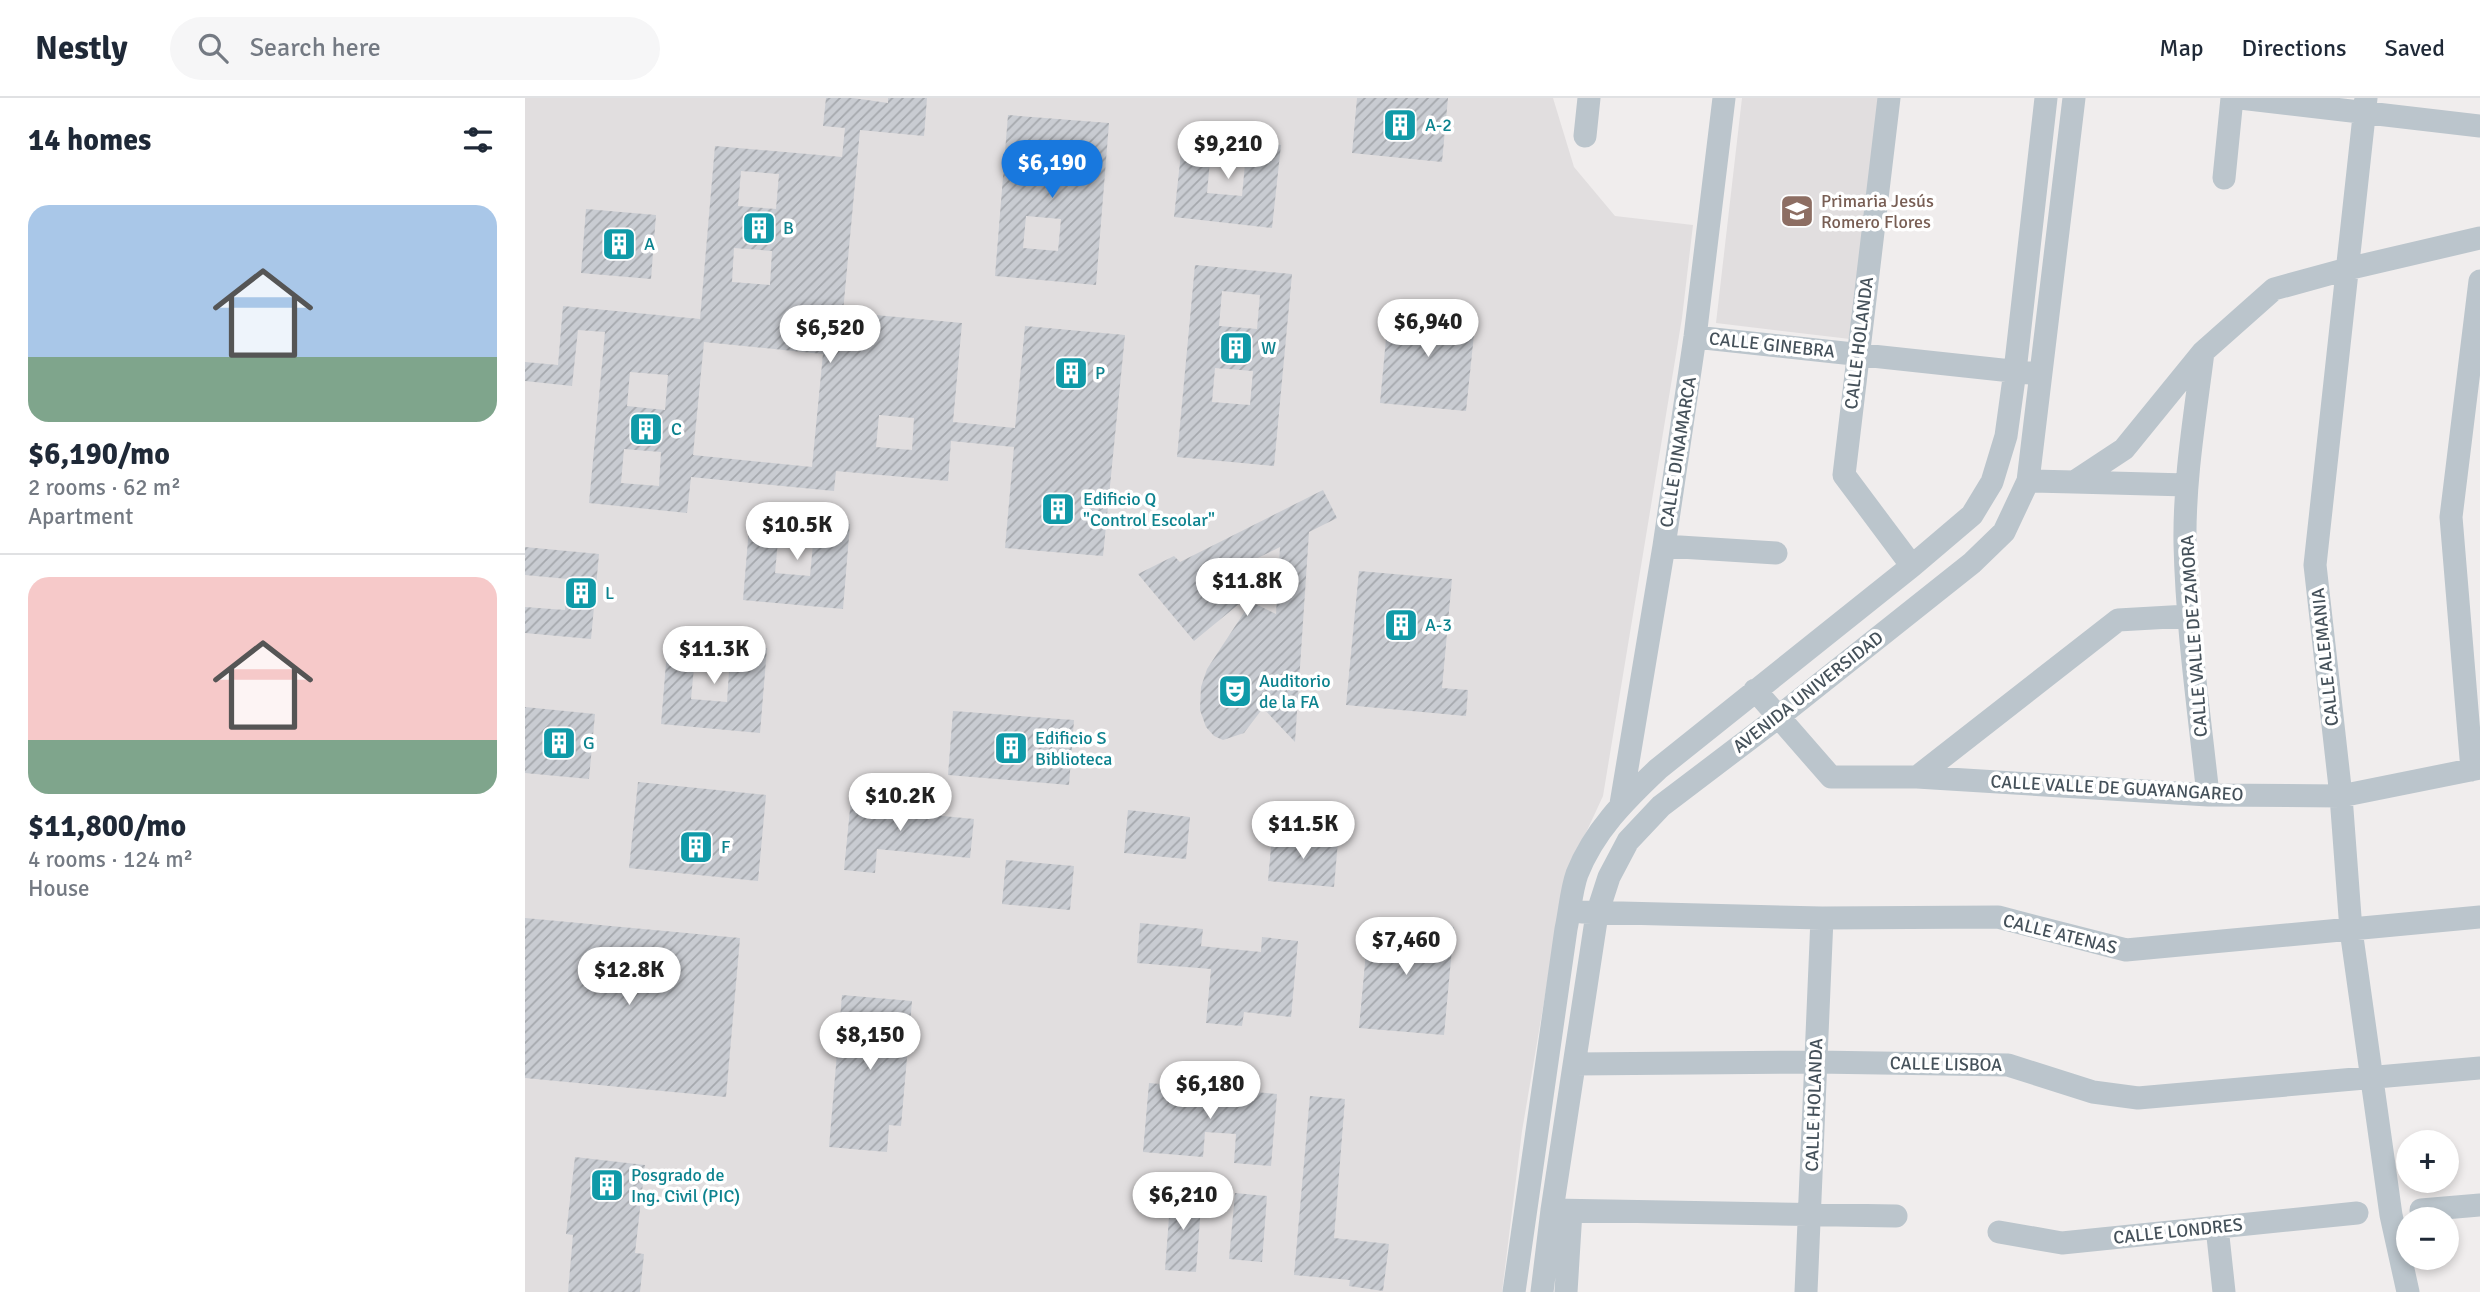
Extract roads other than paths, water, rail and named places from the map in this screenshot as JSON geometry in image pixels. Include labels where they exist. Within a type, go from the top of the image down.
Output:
[{"type":"street","points":[[1585,136],[1589,98]]},
{"type":"street","name":"CALLE DINAMARCA","points":[[1621,804],[1696,337],[1724,98]]},
{"type":"street","name":"CALLE HOLANDA","points":[[1889,98],[1844,475],[1912,566]]},
{"type":"street","name":"AVENIDA UNIVERSIDAD","points":[[1514,1292],[1577,876],[1595,839],[1621,804],[1658,769],[1972,515],[1992,482],[2006,436],[2046,98]]},
{"type":"street","name":"AVENIDA UNIVERSIDAD","points":[[1566,1292],[1562,1211],[1575,1065],[1597,914],[1609,877],[1628,841],[1661,806],[1972,563],[2004,532],[2028,481],[2074,98]]},
{"type":"street","points":[[2224,178],[2232,98]]},
{"type":"street","points":[[2240,98],[2366,105],[2480,126]]},
{"type":"street","name":"CALLE ALEMANIA","points":[[2366,105],[2315,565],[2341,796],[2351,930],[2391,1215],[2408,1292]]},
{"type":"street","points":[[2074,482],[2124,449],[2203,352],[2274,289],[2480,238]]},
{"type":"street","points":[[2476,769],[2451,517],[2480,281]]},
{"type":"street","name":"CALLE GINEBRA","points":[[1696,337],[2041,375]]},
{"type":"street","name":"CALLE VALLE DE ZAMORA","points":[[2203,352],[2187,485],[2185,543],[2189,616],[2208,795]]},
{"type":"street","points":[[2028,481],[2187,485]]},
{"type":"street","points":[[1664,546],[1776,553]]},
{"type":"street","points":[[1917,777],[2119,620],[2189,616]]},
{"type":"street","name":"CALLE VALLE DE GUAYANGAREO","points":[[1755,690],[1831,777],[1917,777],[2208,795],[2341,796],[2476,769]]},
{"type":"street","name":"CALLE ATENAS","points":[[1570,910],[1597,914],[1822,918],[1998,917],[2126,950],[2480,917]]},
{"type":"street","name":"CALLE HOLANDA","points":[[1806,1292],[1822,918]]},
{"type":"street","name":"CALLE LISBOA","points":[[1575,1065],[1816,1062],[2008,1065],[2093,1092],[2138,1098],[2480,1068]]},
{"type":"street","points":[[2456,1207],[2480,1205]]},
{"type":"street","points":[[1562,1211],[1896,1216]]},
{"type":"street","name":"AVENIDA UNIVERSIDAD","points":[[1542,1292],[1562,1211]]},
{"type":"street","name":"CALLE LONDRES","points":[[1999,1231],[2062,1243],[2357,1213]]},
{"type":"street","points":[[2217,1227],[2224,1292]]},
{"type":"place","name":"A-2","points":[[1400,125]]},
{"type":"place","name":"Primaria Jesús Romero Flores","points":[[1797,211]]},
{"type":"place","name":"B","points":[[759,228]]},
{"type":"place","name":"A","points":[[619,244]]},
{"type":"place","name":"W","points":[[1236,348]]},
{"type":"place","name":"P","points":[[1071,373]]},
{"type":"place","name":"C","points":[[646,429]]},
{"type":"place","name":"Edificio Q \"Control Escolar\"","points":[[1058,509]]},
{"type":"place","name":"L","points":[[581,593]]},
{"type":"place","name":"A-3","points":[[1401,625]]},
{"type":"place","name":"Auditorio de la FA","points":[[1235,691]]},
{"type":"place","name":"G","points":[[559,743]]},
{"type":"place","name":"Edificio S Biblioteca","points":[[1011,748]]},
{"type":"place","name":"F","points":[[696,847]]},
{"type":"place","name":"Posgrado de Ing. Civil (PIC)","points":[[607,1185]]}]
